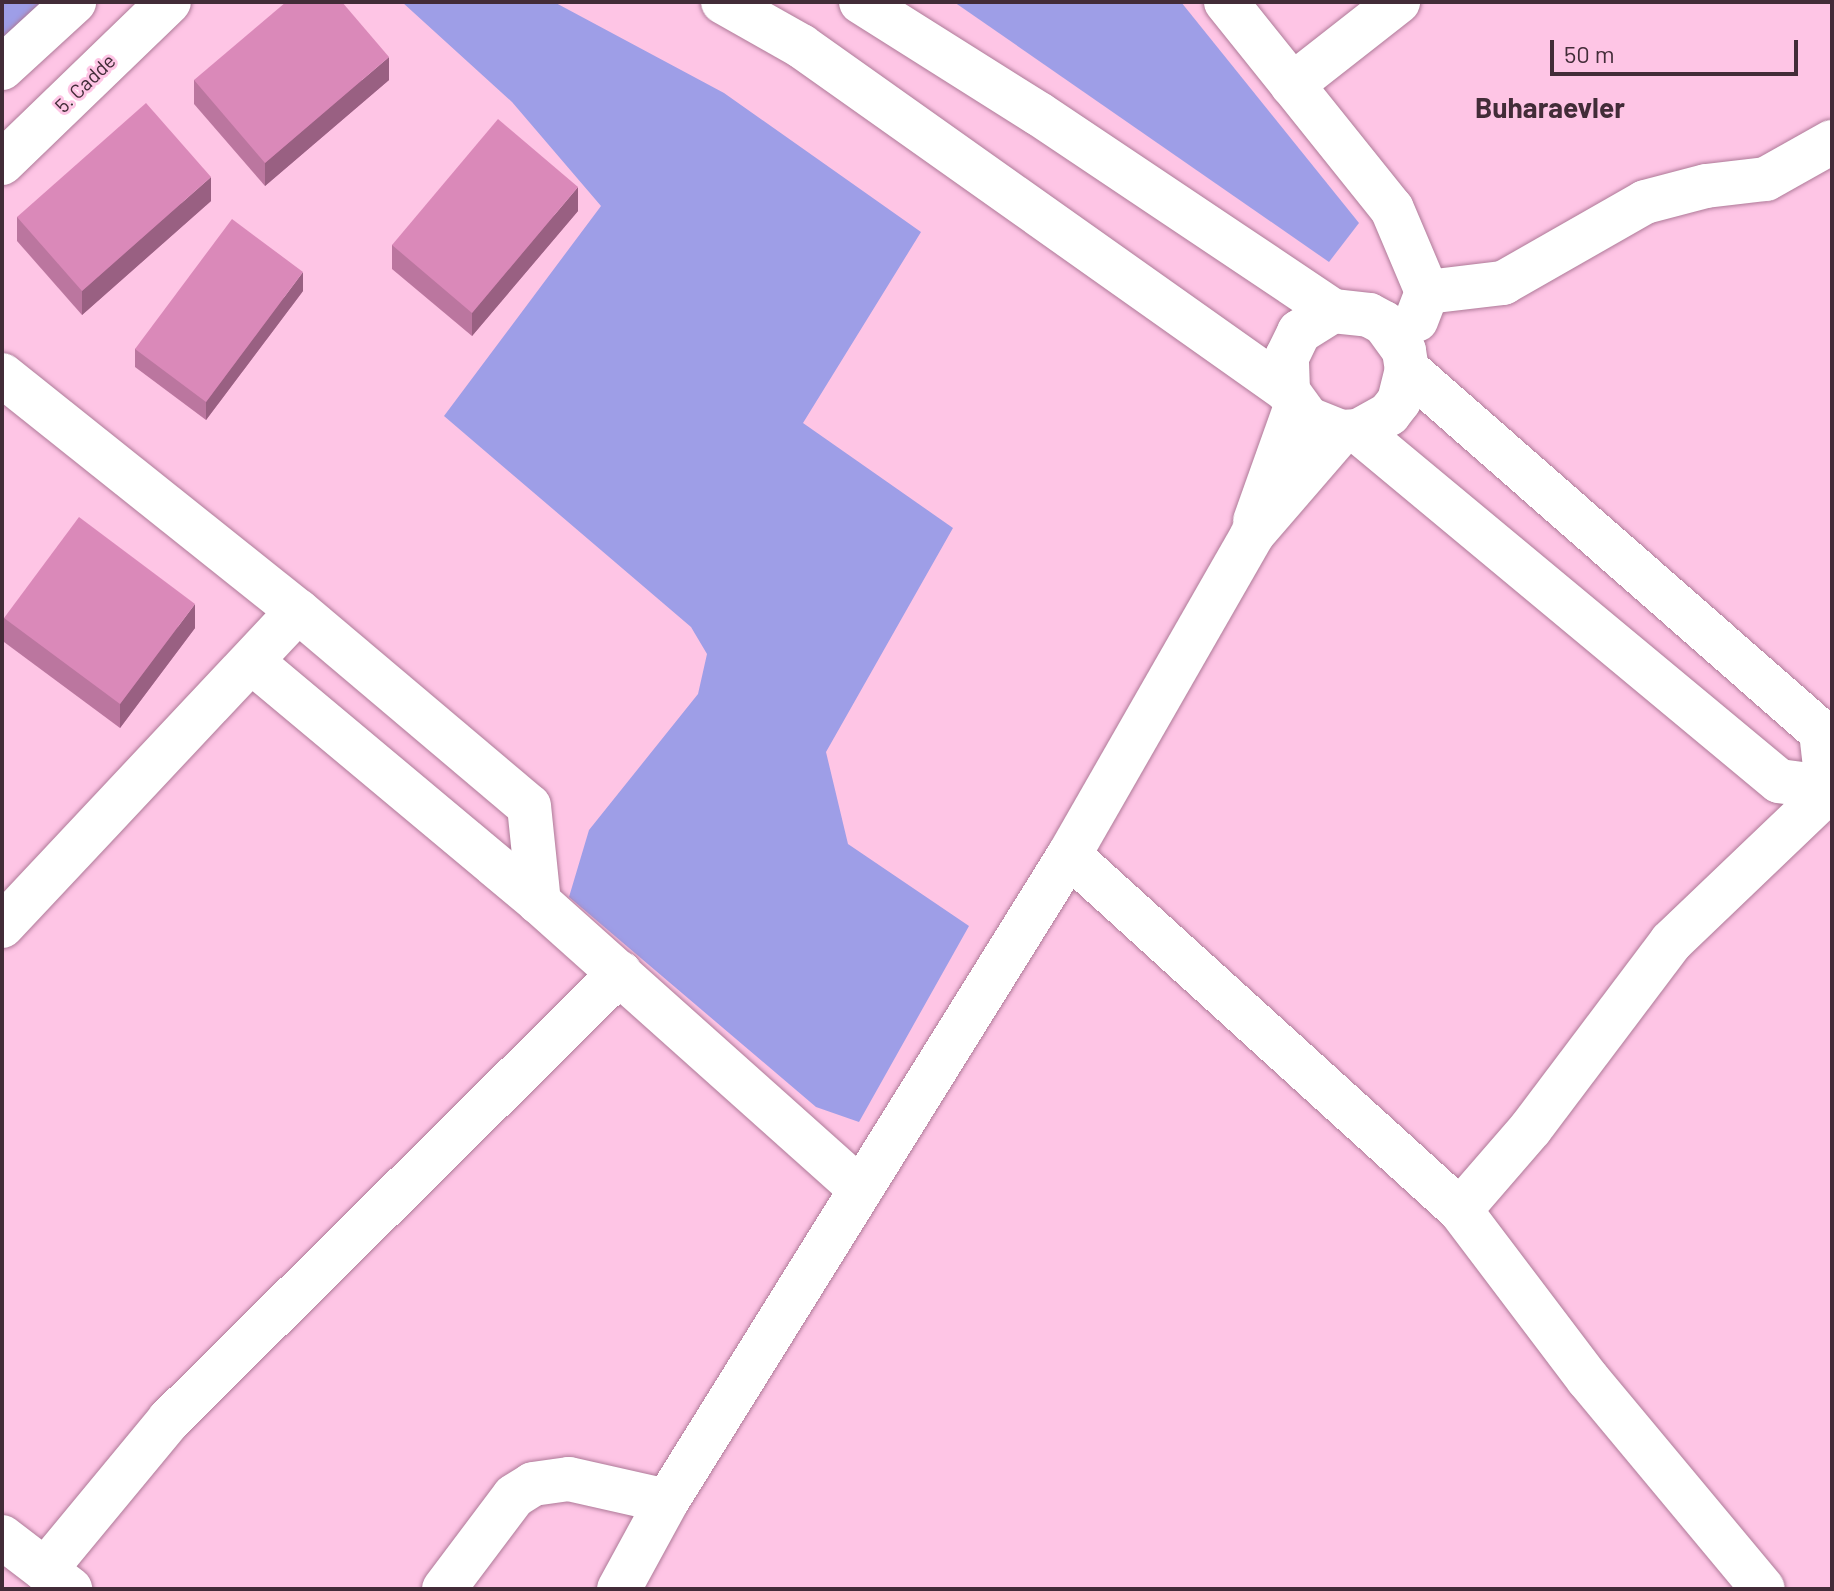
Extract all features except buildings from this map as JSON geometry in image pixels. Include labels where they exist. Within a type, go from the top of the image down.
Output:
[{"type":"street","points":[[2,68],[74,2]]},
{"type":"street","name":"5. Cadde","points":[[2,163],[169,2]]},
{"type":"street","points":[[723,2],[801,46],[1292,399],[1314,423],[1350,431],[1779,781],[1830,786]]},
{"type":"street","points":[[861,2],[1039,114],[1333,311]]},
{"type":"street","points":[[619,1589],[667,1501],[1069,855],[1252,535],[1350,431],[1389,414],[1405,385],[1406,360],[1427,292],[1392,209],[1226,2]]},
{"type":"street","points":[[1292,85],[1398,2]]},
{"type":"street","points":[[1427,292],[1503,283],[1645,202],[1766,179],[1832,142]]},
{"type":"street","points":[[1252,535],[1260,498],[1292,399],[1285,374],[1291,344],[1314,319],[1333,311],[1353,310],[1377,319],[1406,360],[1821,732],[1830,786]]},
{"type":"street","points":[[2,375],[298,611],[529,806],[539,902]]},
{"type":"street","points":[[2,926],[298,611]]},
{"type":"street","points":[[252,662],[539,902],[860,1189]]},
{"type":"street","points":[[1460,1210],[1531,1128],[1671,942],[1830,786]]},
{"type":"street","points":[[1069,855],[1460,1210],[1588,1379],[1763,1589]]},
{"type":"street","points":[[2,1537],[58,1580],[169,1420],[620,973]]},
{"type":"street","points":[[444,1589],[514,1496],[533,1484],[569,1479],[667,1501]]},
{"type":"shaded area","points":[[2,2],[46,2],[2,41]]},
{"type":"shaded area","points":[[402,2],[554,2],[724,93],[921,232],[803,423],[953,528],[826,752],[848,844],[969,926],[859,1122],[816,1107],[569,897],[589,830],[698,694],[707,654],[691,627],[444,416],[601,206],[512,102]]},
{"type":"shaded area","points":[[954,2],[1181,2],[1359,223],[1329,262]]},
{"type":"district","name":"Buharaevler","points":[[1550,107]]}]
